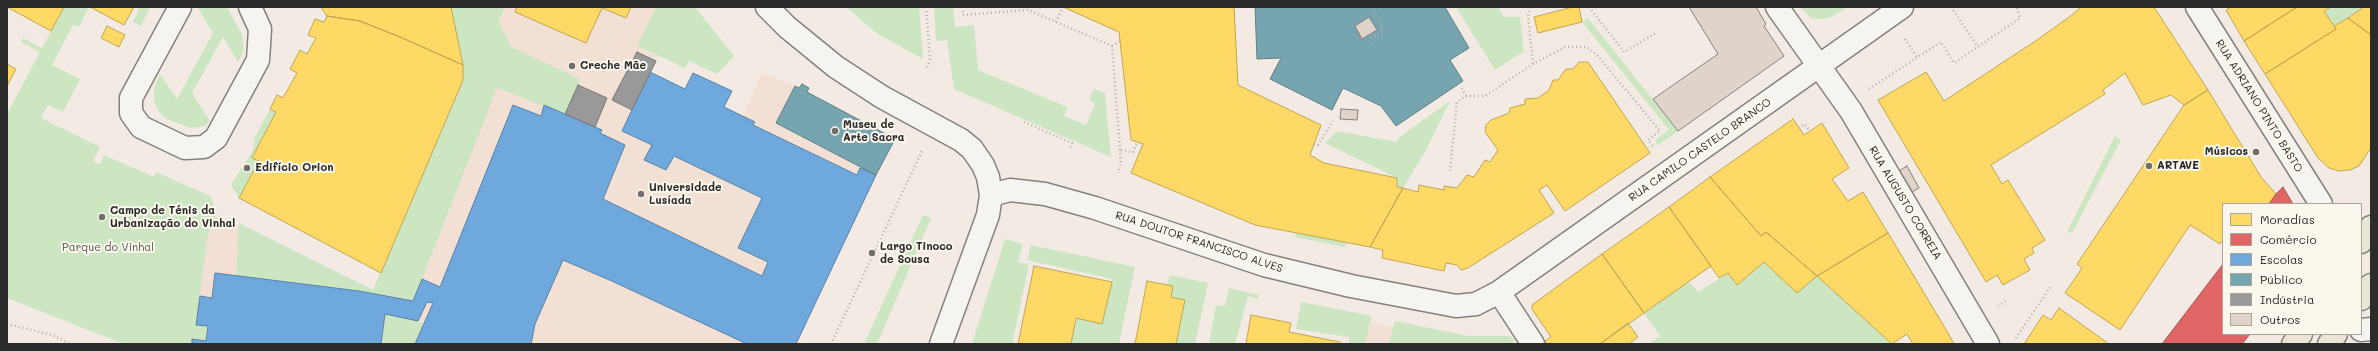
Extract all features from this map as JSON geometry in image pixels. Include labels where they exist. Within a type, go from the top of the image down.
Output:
[{"type":"main road","points":[[2362,240],[2371,227]]},
{"type":"main road","points":[[2293,344],[2300,335]]},
{"type":"main road","points":[[2330,344],[2335,335]]},
{"type":"street","points":[[180,7],[131,98],[131,113],[141,127],[185,148],[204,146],[216,138],[258,60],[260,29],[255,15],[250,7]]},
{"type":"street","points":[[767,7],[787,27],[836,67],[882,97],[961,140],[972,149],[983,165],[992,195],[982,235],[951,313],[941,344]]},
{"type":"street","name":"RUA AUGUSTO CORREIA","points":[[1777,7],[1851,111],[1988,344]]},
{"type":"street","name":"RUA CAMILO CASTELO BRANCO","points":[[1499,292],[1902,7]]},
{"type":"street","name":"RUA ADRIANO PINTO BASTO","points":[[2196,7],[2320,203]]},
{"type":"street","name":"RUA DOUTOR FRANCISCO ALVES","points":[[992,195],[1010,190],[1045,194],[1095,208],[1264,265],[1456,306],[1476,304],[1499,292]]},
{"type":"street","points":[[1499,292],[1533,344]]},
{"type":"street","points":[[2330,344],[2345,335]]},
{"type":"path","points":[[926,7],[930,59],[927,68]]},
{"type":"path","points":[[963,7],[963,15],[1028,10],[1112,46]]},
{"type":"path","points":[[1056,22],[1063,7]]},
{"type":"path","points":[[1368,41],[1384,29],[1372,7]]},
{"type":"path","points":[[1530,7],[1528,16],[1533,64]]},
{"type":"path","points":[[1589,7],[1624,52],[1656,32]]},
{"type":"path","points":[[1952,7],[1978,47]]},
{"type":"path","points":[[1863,92],[1941,42],[1954,63],[2020,18],[2017,7]]},
{"type":"path","points":[[1902,35],[1918,57]]},
{"type":"path","points":[[1112,46],[1120,40]]},
{"type":"path","points":[[1112,46],[1121,150],[1121,163],[1118,173]]},
{"type":"path","points":[[1450,171],[1457,102],[1466,96],[1484,96],[1533,64],[1566,47],[1587,47],[1597,55],[1660,131],[1648,140],[1656,152]]},
{"type":"path","points":[[1461,87],[1466,96]]},
{"type":"path","points":[[1314,144],[1318,145],[1333,121]]},
{"type":"path","points":[[1024,122],[1072,143],[1070,148]]},
{"type":"path","points":[[1799,128],[1805,124],[1810,131]]},
{"type":"path","points":[[1121,150],[1133,152],[1137,142]]},
{"type":"path","points":[[831,344],[924,148]]},
{"type":"path","points":[[2014,339],[2020,336],[2051,286]]},
{"type":"path","points":[[1996,308],[2006,300]]},
{"type":"path","points":[[7,324],[52,335],[71,344]]},
{"type":"shaded area","name":"Universidade Lusíada","points":[[473,7],[656,7],[637,46],[658,56],[650,72],[685,89],[693,73],[732,91],[724,107],[743,117],[762,73],[795,86],[776,123],[876,175],[796,344],[158,344],[217,214],[373,290],[390,251],[484,119]]},
{"type":"shaded area","points":[[1371,322],[1393,327],[1389,344],[1365,344]]},
{"type":"green space","name":"Parque do Vinhal","points":[[64,7],[89,7],[79,27],[73,25],[52,65],[80,79],[63,112],[48,105],[41,118],[100,147],[93,161],[100,164],[104,155],[154,177],[156,172],[210,196],[217,214],[207,238],[196,325],[208,326],[206,341],[193,339],[192,344],[124,344],[7,298],[7,114],[40,52],[21,42],[23,38],[42,48]]},
{"type":"green space","points":[[140,7],[150,7],[141,26],[133,22]]},
{"type":"green space","points":[[227,7],[242,34],[244,51],[238,62],[223,37],[192,93],[210,121],[205,126],[191,128],[166,119],[158,110],[154,101],[154,89],[160,74],[177,99],[213,33],[198,8]]},
{"type":"green space","points":[[451,7],[505,7],[498,21],[511,47],[580,79],[565,114],[497,88],[413,301],[359,291],[236,276],[239,223],[373,290],[463,80],[463,65]]},
{"type":"green space","points":[[656,7],[695,7],[734,56],[717,74],[689,61],[685,68],[637,46]]},
{"type":"green space","points":[[846,7],[919,7],[923,59],[878,34]]},
{"type":"green space","points":[[934,7],[953,7],[955,27],[974,25],[978,70],[1067,107],[1064,116],[1086,125],[1095,104],[1089,100],[1094,89],[1105,93],[1111,157],[954,89],[947,40],[936,41]]},
{"type":"green space","points":[[1456,7],[1498,7],[1504,17],[1520,17],[1524,51],[1495,70]]},
{"type":"green space","points":[[1800,7],[1848,7],[1829,18],[1819,19],[1811,18]]},
{"type":"green space","points":[[2331,7],[2364,7],[2334,26],[2324,11]]},
{"type":"green space","points":[[1588,18],[1678,131],[1658,145],[1655,140],[1669,130],[1582,22]]},
{"type":"green space","points":[[1450,101],[1426,150],[1403,188],[1397,187],[1397,178],[1325,143],[1337,131],[1397,142],[1398,138]]},
{"type":"green space","points":[[270,109],[276,112],[252,158],[259,161],[239,198],[231,185],[253,150],[255,137]]},
{"type":"green space","points":[[2115,136],[2121,140],[2072,233],[2067,232]]},
{"type":"green space","points":[[923,215],[931,218],[877,344],[864,344]]},
{"type":"green space","points":[[1296,233],[1346,243],[1345,247],[1295,237]]},
{"type":"green space","points":[[1005,239],[1023,244],[1018,262],[1029,265],[1012,344],[972,344]]},
{"type":"green space","points":[[1031,245],[1135,267],[1119,344],[1071,344],[1076,318],[1102,324],[1112,279],[1027,260]]},
{"type":"green space","points":[[1764,262],[1797,293],[1817,276],[1892,344],[1649,344],[1660,336],[1644,313],[1688,281],[1698,292],[1728,273],[1737,285]]},
{"type":"green space","points":[[1170,275],[1208,283],[1195,344],[1176,344],[1185,300],[1171,297],[1173,286],[1167,285]]},
{"type":"green space","points":[[1229,288],[1259,295],[1258,299],[1248,296],[1235,344],[1209,344],[1216,305],[1225,306]]},
{"type":"green space","points":[[1301,302],[1372,316],[1365,344],[1348,344],[1349,337],[1296,329]]},
{"type":"green space","points":[[385,314],[424,323],[415,344],[381,344]]},
{"type":"green space","points":[[1395,321],[1469,336],[1509,336],[1516,340],[1510,344],[1389,344]]},
{"type":"building: Moradias","points":[[7,7],[64,7],[51,31]]},
{"type":"building: Moradias","points":[[90,7],[134,7],[124,25]]},
{"type":"building: Moradias","points":[[321,7],[451,7],[463,65],[360,21],[327,16]]},
{"type":"building: Moradias","points":[[517,7],[631,7],[626,18],[602,8],[586,43],[515,12]]},
{"type":"building: Moradias","points":[[1063,7],[1234,7],[1238,85],[1321,125],[1310,155],[1324,163],[1397,178],[1397,187],[1403,188],[1370,247],[1255,225],[1131,173],[1143,144],[1131,140],[1119,32]]},
{"type":"building: Moradias","points":[[1573,7],[1579,7],[1582,22],[1538,33],[1534,17]]},
{"type":"building: Moradias","points":[[2077,7],[2154,7],[2208,90],[2184,105],[2171,95],[2143,105],[2125,73],[2103,90],[2105,94],[1991,165],[2002,184],[2008,180],[2045,240],[2032,248],[2034,253],[2024,259],[2030,270],[2003,285],[1997,275],[1986,282],[1878,100],[1926,72],[1944,101],[2037,40],[2072,15],[2079,9]]},
{"type":"building: Moradias","points":[[2231,7],[2297,7],[2244,41],[2226,10]]},
{"type":"building: Moradias","points":[[2297,7],[2331,7],[2324,11],[2336,29],[2265,74],[2244,41]]},
{"type":"building: Moradias","points":[[2364,7],[2371,7],[2371,35],[2348,18]]},
{"type":"building: Moradias","points":[[327,16],[360,21],[463,65],[463,80],[381,273],[239,198],[259,161],[252,158],[276,112],[270,109],[277,95],[283,98],[297,73],[290,69],[300,50],[307,54],[316,38],[308,35],[315,19],[324,22]]},
{"type":"building: Moradias","points":[[2348,18],[2371,35],[2371,148],[2359,166],[2350,170],[2339,171],[2329,168],[2318,158],[2265,74],[2336,29],[2334,26]]},
{"type":"building: Moradias","points":[[107,26],[125,35],[119,47],[101,38]]},
{"type":"building: Moradias","points":[[1579,62],[1588,62],[1650,153],[1565,211],[1547,185],[1539,190],[1554,213],[1468,268],[1461,270],[1457,265],[1446,263],[1444,271],[1382,258],[1383,250],[1370,247],[1403,188],[1418,192],[1419,185],[1444,190],[1444,186],[1457,188],[1467,175],[1474,177],[1485,160],[1490,162],[1498,150],[1485,132],[1486,125],[1491,120],[1509,113],[1510,108],[1525,104],[1525,99],[1538,98],[1549,90],[1553,80],[1558,80],[1566,69],[1573,69]]},
{"type":"building: Moradias","points":[[7,64],[16,69],[7,86]]},
{"type":"building: Moradias","points":[[2208,90],[2261,177],[2276,194],[2270,203],[2222,203],[2222,241],[2220,244],[2190,225],[2120,330],[2065,293],[2082,268],[2077,264],[2184,105]]},
{"type":"building: Moradias","points":[[1793,119],[1804,135],[1822,123],[1849,168],[1832,179],[1848,201],[1863,192],[1888,233],[1817,276],[1766,232],[1761,236],[1710,177]]},
{"type":"building: Moradias","points":[[1710,177],[1761,236],[1766,232],[1817,276],[1797,293],[1764,262],[1737,285],[1728,273],[1719,278],[1669,207]]},
{"type":"building: Moradias","points":[[1669,207],[1711,266],[1644,313],[1602,254]]},
{"type":"building: Moradias","points":[[1888,233],[1954,344],[1913,344],[1907,334],[1892,344],[1817,276]]},
{"type":"building: Moradias","points":[[1602,254],[1644,313],[1600,344],[1547,344],[1545,341],[1551,337],[1532,309],[1532,305]]},
{"type":"building: Moradias","points":[[1034,266],[1112,282],[1102,324],[1076,318],[1071,344],[1018,344]]},
{"type":"building: Moradias","points":[[1147,281],[1173,286],[1171,297],[1185,300],[1176,344],[1135,344]]},
{"type":"building: Moradias","points":[[2059,308],[2109,344],[2024,344],[2043,315],[2051,320]]},
{"type":"building: Moradias","points":[[1251,315],[1291,323],[1289,332],[1340,342],[1340,344],[1246,344]]},
{"type":"building: Moradias","points":[[1628,323],[1638,337],[1629,344],[1600,344]]},
{"type":"building: Comércio","points":[[2283,187],[2292,203],[2270,203]]},
{"type":"building: Comércio","points":[[2222,265],[2222,335],[2249,335],[2242,344],[2162,344]]},
{"type":"building: Escolas","name":"Universidade Lusíada","points":[[650,72],[685,89],[693,73],[732,91],[724,107],[755,122],[753,125],[857,175],[860,168],[876,175],[796,344],[747,344],[563,260],[535,324],[531,344],[415,344],[433,303],[427,302],[418,321],[385,314],[381,344],[192,344],[192,339],[206,341],[208,326],[196,325],[200,296],[212,298],[215,273],[359,291],[413,301],[422,279],[440,287],[513,105],[541,116],[544,105],[602,130],[600,133],[625,145],[603,199],[762,276],[768,262],[738,248],[762,198],[674,156],[666,170],[644,160],[652,145],[622,131]]},
{"type":"building: Público","points":[[1255,7],[1445,7],[1469,48],[1450,60],[1463,81],[1396,126],[1381,106],[1343,88],[1332,110],[1270,79],[1281,58],[1257,59]]},
{"type":"building: Público","name":"Museu de Arte Sacra","points":[[802,84],[809,88],[807,92],[895,139],[876,175],[776,123],[795,86],[799,88]]},
{"type":"building: Indústria","points":[[637,52],[656,61],[632,110],[612,100]]},
{"type":"building: Indústria","points":[[578,85],[607,98],[595,127],[565,114]]},
{"type":"building: Outros","points":[[1689,7],[1756,7],[1766,24],[1764,26],[1784,56],[1678,131],[1653,99],[1718,54]]},
{"type":"building: Outros","points":[[1369,17],[1377,30],[1362,39],[1355,26]]},
{"type":"building: Outros","points":[[1341,109],[1358,110],[1357,120],[1340,119]]},
{"type":"building: Outros","points":[[1907,166],[1919,188],[1910,193],[1897,172]]},
{"type":"place","name":"Creche Mãe","points":[[572,66]]},
{"type":"place","name":"Museu de Arte Sacra","points":[[835,131]]},
{"type":"place","name":"Músicos","points":[[2256,152]]},
{"type":"place","name":"ARTAVE","points":[[2149,166]]},
{"type":"place","name":"Edifício Orion","points":[[247,168]]},
{"type":"place","name":"Universidade Lusíada","points":[[641,194]]},
{"type":"place","name":"Campo de Ténis da Urbanização do Vinhal","points":[[102,217]]},
{"type":"place","name":"Largo Tinoco de Sousa","points":[[872,253]]}]
